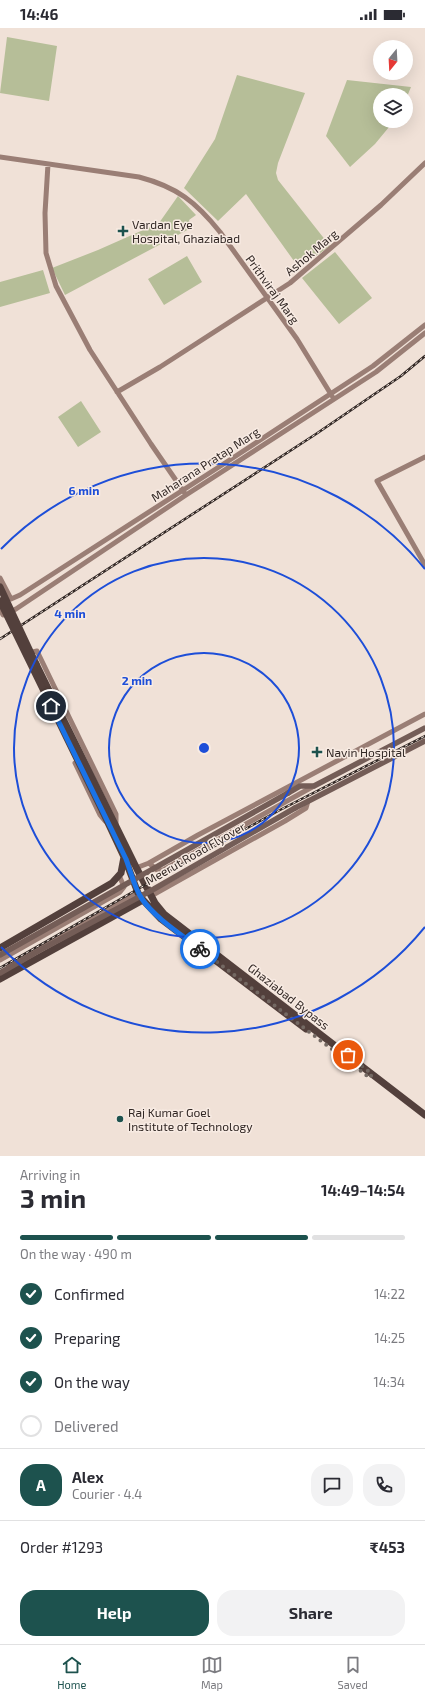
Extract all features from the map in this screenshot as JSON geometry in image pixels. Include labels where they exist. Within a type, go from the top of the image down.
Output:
[{"type":"highway","points":[[0,587],[112,826]]},
{"type":"highway","points":[[0,601],[106,812]]},
{"type":"highway","name":"Ghaziabad Bypass","points":[[112,826],[138,892],[143,900],[161,919],[425,1115]]},
{"type":"highway","name":"Ghaziabad Bypass","points":[[112,826],[146,888],[158,908],[164,914],[425,1120]]},
{"type":"highway","points":[[0,948],[108,886],[119,875],[124,857]]},
{"type":"highway","points":[[125,900],[130,908]]},
{"type":"highway","points":[[0,979],[143,900]]},
{"type":"main road","name":"Meerut Road Flyover","points":[[0,955],[300,786],[314,786],[425,728]]},
{"type":"main road","points":[[407,738],[413,748]]},
{"type":"main road","name":"Meerut Road Flyover","points":[[0,972],[154,889],[295,808],[425,741]]},
{"type":"street","name":"Prithviraj Marg","points":[[0,157],[139,177],[173,188],[194,204],[208,218],[297,339],[334,399]]},
{"type":"street","name":"Ashok Marg","points":[[117,392],[160,367],[290,283],[335,246],[425,163]]},
{"type":"street","points":[[48,164],[45,213],[46,253],[56,286],[90,350],[184,493]]},
{"type":"street","name":"Maharana Pratap Marg","points":[[16,609],[184,493],[373,366],[425,324]]},
{"type":"street","name":"Maharana Pratap Marg","points":[[11,600],[334,399],[376,372],[425,334]]},
{"type":"street","points":[[425,458],[377,480],[425,565]]},
{"type":"street","points":[[0,578],[16,609],[3,615],[0,609]]},
{"type":"street","points":[[37,651],[116,814],[112,826],[100,815],[25,658],[28,653],[37,651]]},
{"type":"street","points":[[136,868],[149,863],[198,835],[425,714]]},
{"type":"street","points":[[149,863],[157,870],[163,870],[314,786]]},
{"type":"street","points":[[151,896],[285,821],[306,808],[308,801]]},
{"type":"street","points":[[0,960],[120,892],[124,887],[119,875]]},
{"type":"street","points":[[0,972],[138,892]]},
{"type":"green space","points":[[7,37],[57,46],[49,101],[0,93]]},
{"type":"green space","points":[[237,75],[305,93],[278,163],[276,173],[278,180],[330,246],[299,268],[246,194],[218,221],[184,188],[215,139]]},
{"type":"green space","points":[[347,80],[411,87],[373,88],[373,128],[388,128],[375,144],[350,167],[326,136]]},
{"type":"green space","points":[[178,196],[196,215],[189,220],[191,228],[65,295],[52,268],[98,250],[159,223]]},
{"type":"green space","points":[[335,252],[372,298],[339,324],[302,278]]},
{"type":"green space","points":[[187,256],[202,282],[164,305],[148,279]]},
{"type":"green space","points":[[43,270],[50,293],[0,307],[0,282]]},
{"type":"green space","points":[[81,401],[101,432],[78,447],[58,417]]},
{"type":"railway","points":[[0,639],[316,434],[401,376],[425,356]]},
{"type":"railway","points":[[0,968],[278,811],[425,736]]},
{"type":"way so far","points":[[200,949],[370,1078],[372,1074],[348,1055]]},
{"type":"place","name":"Vardan Eye Hospital, Ghaziabad","points":[[123,231]]},
{"type":"place","name":"Navin Hospital","points":[[317,752]]},
{"type":"place","name":"Raj Kumar Goel Institute of Technology","points":[[120,1119]]},
{"type":"route","points":[[51,706],[126,859],[138,892],[143,900],[161,919],[200,949]]}]
